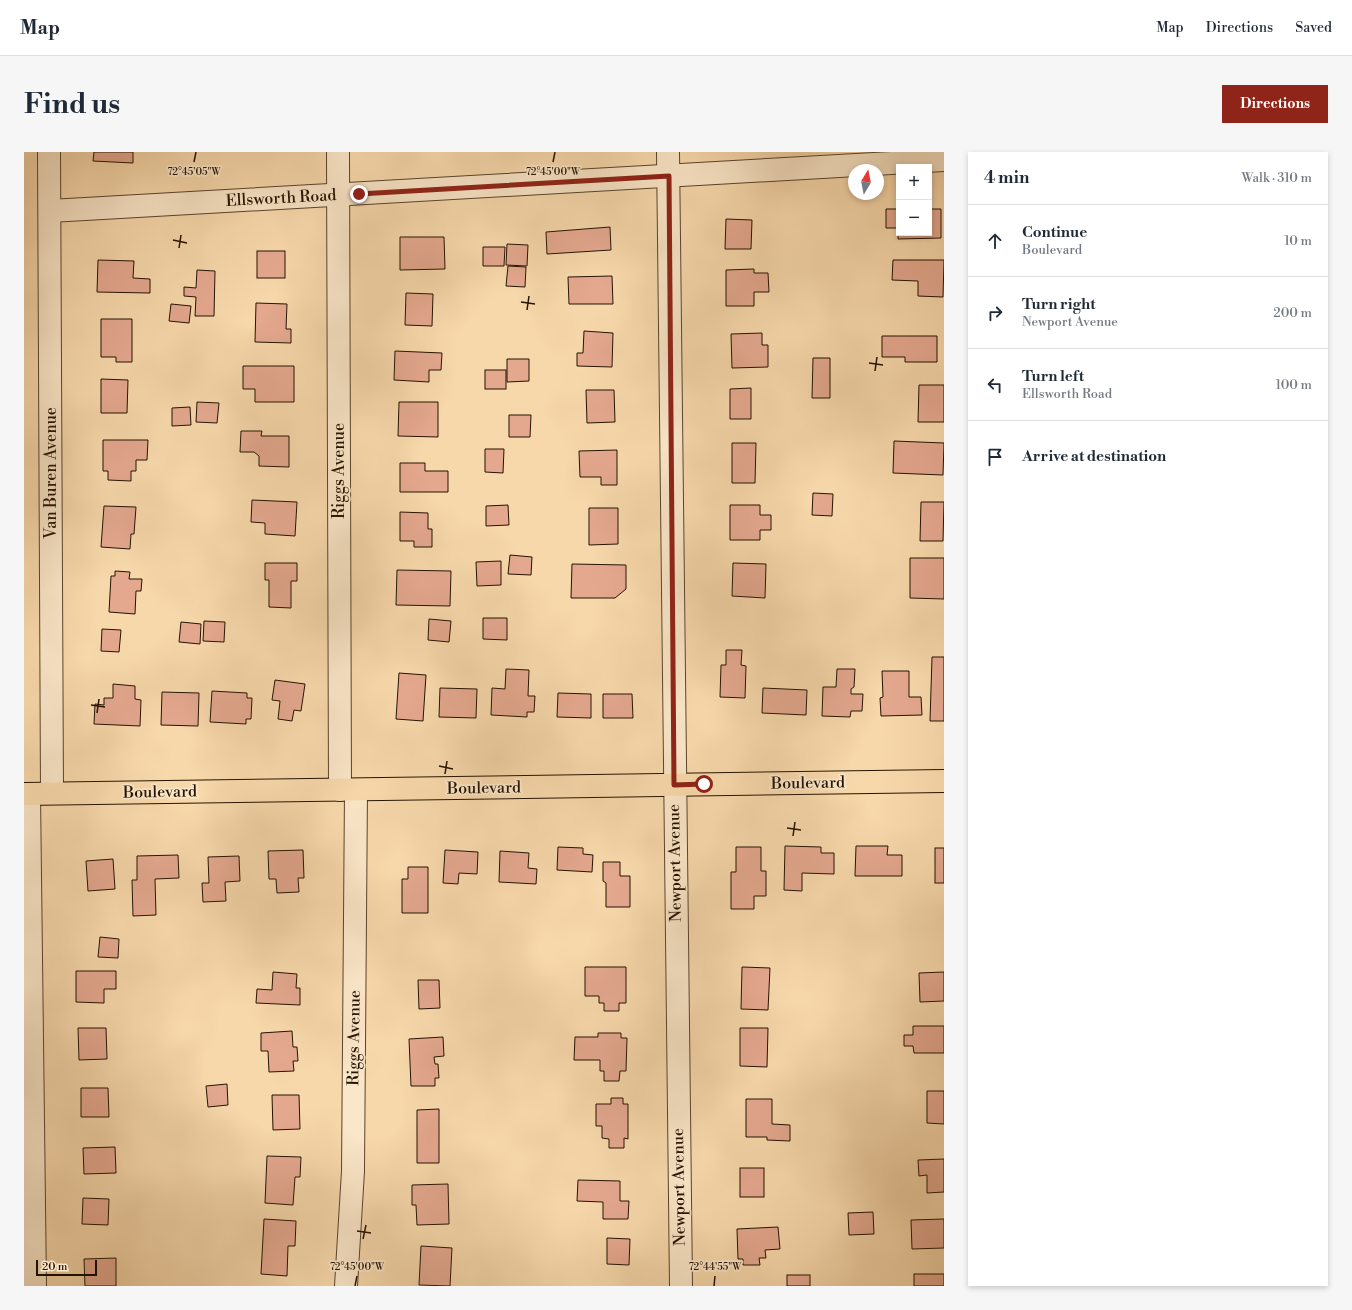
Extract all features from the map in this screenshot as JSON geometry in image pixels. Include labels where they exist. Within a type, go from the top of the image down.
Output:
[{"type":"main road","name":"Boulevard","points":[[26,794],[944,781]]},
{"type":"street","name":"Van Buren Avenue","points":[[49,152],[52,793]]},
{"type":"street","name":"Riggs Avenue","points":[[338,152],[353,1171],[346,1286]]},
{"type":"street","name":"Newport Avenue","points":[[668,152],[674,785],[681,1286]]},
{"type":"street","name":"Ellsworth Road","points":[[50,211],[944,160]]},
{"type":"street","points":[[26,794],[35,1286]]},
{"type":"building","points":[[94,152],[133,152],[133,163],[93,161]]},
{"type":"building","points":[[886,209],[896,209],[896,228],[886,228]]},
{"type":"building","points":[[932,209],[941,209],[941,238],[898,239],[898,236],[932,236]]},
{"type":"building","points":[[726,219],[752,220],[751,249],[725,249]]},
{"type":"building","points":[[610,227],[611,250],[547,254],[546,232]]},
{"type":"building","points":[[400,237],[444,237],[445,269],[400,270]]},
{"type":"building","points":[[507,244],[528,245],[527,266],[506,265]]},
{"type":"building","points":[[483,247],[505,247],[504,266],[483,266]]},
{"type":"building","points":[[257,251],[285,251],[285,278],[257,278]]},
{"type":"building","points":[[98,260],[134,261],[133,278],[150,279],[150,293],[97,292]]},
{"type":"building","points":[[893,260],[944,260],[943,297],[918,296],[918,281],[892,280]]},
{"type":"building","points":[[508,266],[526,267],[525,287],[506,286]]},
{"type":"building","points":[[754,269],[754,273],[768,273],[769,292],[754,292],[754,306],[726,306],[726,270]]},
{"type":"building","points":[[197,270],[215,271],[214,316],[195,316],[196,297],[184,296],[184,287],[196,288]]},
{"type":"building","points":[[612,276],[613,304],[569,304],[568,277]]},
{"type":"building","points":[[406,293],[433,294],[432,326],[405,325]]},
{"type":"building","points":[[256,303],[287,304],[286,329],[291,329],[291,343],[255,342]]},
{"type":"building","points":[[171,304],[191,306],[189,323],[169,321]]},
{"type":"building","points":[[101,319],[132,319],[132,362],[116,362],[116,357],[101,357]]},
{"type":"building","points":[[584,331],[613,333],[612,367],[577,366],[577,353],[583,353]]},
{"type":"building","points":[[762,333],[762,345],[768,345],[768,367],[732,368],[731,334]]},
{"type":"building","points":[[882,336],[937,336],[937,362],[905,362],[905,357],[882,357]]},
{"type":"building","points":[[395,351],[442,353],[441,370],[429,370],[429,382],[394,380]]},
{"type":"building","points":[[813,358],[830,358],[830,398],[812,398]]},
{"type":"building","points":[[507,359],[529,359],[529,381],[507,382]]},
{"type":"building","points":[[243,366],[294,366],[294,402],[255,402],[255,389],[243,389]]},
{"type":"building","points":[[485,370],[506,370],[506,389],[485,389]]},
{"type":"building","points":[[101,379],[128,380],[127,413],[101,413]]},
{"type":"building","points":[[919,385],[944,385],[944,422],[918,422]]},
{"type":"building","points":[[751,388],[751,419],[730,419],[730,389]]},
{"type":"building","points":[[586,390],[614,390],[615,422],[587,423]]},
{"type":"building","points":[[197,402],[219,403],[217,423],[196,422]]},
{"type":"building","points":[[399,402],[438,402],[438,437],[398,436]]},
{"type":"building","points":[[190,407],[191,425],[172,426],[172,408]]},
{"type":"building","points":[[509,415],[531,415],[530,437],[509,437]]},
{"type":"building","points":[[241,431],[262,431],[261,436],[289,436],[289,467],[259,466],[259,456],[254,452],[240,452]]},
{"type":"building","points":[[103,440],[148,440],[147,460],[136,460],[136,471],[131,471],[131,481],[108,480],[108,471],[103,471]]},
{"type":"building","points":[[894,441],[944,443],[943,475],[893,473]]},
{"type":"building","points":[[732,443],[756,443],[755,483],[732,483]]},
{"type":"building","points":[[485,449],[504,449],[503,473],[485,472]]},
{"type":"building","points":[[617,450],[617,485],[601,485],[601,477],[580,477],[579,451]]},
{"type":"building","points":[[400,463],[425,463],[425,471],[448,471],[448,492],[400,492]]},
{"type":"building","points":[[813,493],[833,494],[832,516],[812,515]]},
{"type":"building","points":[[252,500],[297,502],[295,536],[265,534],[265,523],[251,522]]},
{"type":"building","points":[[921,502],[944,502],[943,541],[920,541]]},
{"type":"building","points":[[508,505],[509,525],[486,526],[486,506]]},
{"type":"building","points":[[730,505],[760,505],[760,515],[771,515],[771,530],[760,530],[760,540],[730,540]]},
{"type":"building","points":[[104,506],[136,507],[134,534],[131,534],[130,549],[101,547]]},
{"type":"building","points":[[589,508],[618,508],[618,544],[589,545]]},
{"type":"building","points":[[400,512],[428,513],[428,529],[432,529],[432,547],[414,547],[414,541],[400,541]]},
{"type":"building","points":[[510,555],[532,557],[531,575],[508,574]]},
{"type":"building","points":[[910,558],[944,558],[944,599],[910,598]]},
{"type":"building","points":[[501,561],[501,585],[477,586],[476,562]]},
{"type":"building","points":[[265,563],[297,563],[297,581],[291,581],[291,608],[269,607],[269,580],[265,580]]},
{"type":"building","points":[[733,563],[766,564],[765,598],[732,596]]},
{"type":"building","points":[[572,564],[626,565],[626,589],[615,598],[571,598]]},
{"type":"building","points":[[397,570],[451,571],[450,606],[396,605]]},
{"type":"building","points":[[115,571],[130,572],[129,579],[142,579],[141,591],[136,591],[135,614],[109,612],[111,576],[115,576]]},
{"type":"building","points":[[483,618],[507,618],[507,640],[483,639]]},
{"type":"building","points":[[429,619],[451,621],[449,642],[428,640]]},
{"type":"building","points":[[204,621],[225,622],[224,642],[203,641]]},
{"type":"building","points":[[181,622],[201,624],[200,644],[179,642]]},
{"type":"building","points":[[102,629],[121,630],[119,652],[101,651]]},
{"type":"building","points":[[726,650],[742,650],[741,665],[746,666],[745,698],[720,697],[721,665],[726,665]]},
{"type":"building","points":[[932,657],[944,657],[944,721],[930,721]]},
{"type":"building","points":[[506,669],[529,670],[528,696],[535,696],[534,712],[527,712],[527,717],[491,715],[492,688],[505,689]]},
{"type":"building","points":[[837,669],[855,669],[854,687],[851,689],[851,694],[863,694],[862,711],[851,711],[850,717],[822,716],[823,687],[836,687]]},
{"type":"building","points":[[882,671],[909,671],[909,697],[921,697],[922,715],[881,716],[880,698],[883,697]]},
{"type":"building","points":[[399,673],[426,675],[423,721],[396,719]]},
{"type":"building","points":[[275,680],[305,684],[301,711],[294,710],[292,721],[278,719],[280,701],[272,700]]},
{"type":"building","points":[[113,684],[135,686],[135,699],[141,700],[140,726],[94,724],[95,704],[104,705],[104,698],[113,698]]},
{"type":"building","points":[[440,688],[477,689],[476,718],[439,717]]},
{"type":"building","points":[[763,688],[807,690],[806,715],[762,713]]},
{"type":"building","points":[[212,691],[247,693],[247,698],[252,698],[251,719],[246,719],[246,724],[210,722]]},
{"type":"building","points":[[162,692],[199,693],[198,726],[161,725]]},
{"type":"building","points":[[558,693],[591,694],[591,718],[557,717]]},
{"type":"building","points":[[603,694],[632,694],[633,718],[603,718]]},
{"type":"building","points":[[785,846],[821,847],[821,853],[834,853],[834,874],[802,873],[802,891],[784,890]]},
{"type":"building","points":[[856,846],[888,846],[887,855],[902,855],[902,876],[855,876]]},
{"type":"building","points":[[558,847],[583,848],[583,854],[593,855],[592,872],[557,870]]},
{"type":"building","points":[[736,847],[761,847],[761,871],[766,871],[766,896],[754,896],[754,909],[731,909],[731,872],[736,872]]},
{"type":"building","points":[[935,848],[944,848],[944,883],[935,883]]},
{"type":"building","points":[[303,850],[304,878],[298,878],[299,892],[277,893],[276,879],[269,879],[268,851]]},
{"type":"building","points":[[445,850],[478,852],[477,874],[459,873],[458,884],[443,883]]},
{"type":"building","points":[[500,851],[529,853],[528,868],[537,869],[536,884],[499,882]]},
{"type":"building","points":[[178,855],[179,878],[155,879],[156,915],[133,916],[132,880],[137,880],[137,856]]},
{"type":"building","points":[[239,856],[240,881],[225,882],[226,901],[203,902],[202,883],[209,883],[208,857]]},
{"type":"building","points":[[113,859],[115,889],[88,891],[86,861]]},
{"type":"building","points":[[603,862],[620,862],[620,876],[630,876],[630,907],[606,907],[606,883],[603,881]]},
{"type":"building","points":[[408,867],[428,867],[428,913],[402,913],[402,879],[408,879]]},
{"type":"building","points":[[100,937],[119,939],[118,958],[98,957]]},
{"type":"building","points":[[585,967],[626,967],[626,1003],[619,1003],[619,1011],[604,1011],[604,1003],[599,1003],[599,996],[585,996]]},
{"type":"building","points":[[742,967],[770,968],[768,1010],[741,1009]]},
{"type":"building","points":[[76,971],[116,971],[116,989],[104,989],[104,1003],[76,1002]]},
{"type":"building","points":[[273,972],[297,974],[296,988],[300,988],[300,1005],[256,1003],[257,989],[272,990]]},
{"type":"building","points":[[944,972],[944,1001],[920,1002],[919,973]]},
{"type":"building","points":[[418,980],[439,980],[440,1008],[419,1009]]},
{"type":"building","points":[[913,1026],[944,1026],[944,1053],[914,1053],[913,1046],[904,1046],[904,1035],[913,1035]]},
{"type":"building","points":[[78,1028],[106,1028],[107,1059],[79,1060]]},
{"type":"building","points":[[740,1028],[768,1028],[767,1067],[740,1066]]},
{"type":"building","points":[[292,1031],[293,1047],[297,1047],[298,1061],[293,1061],[294,1071],[269,1072],[268,1051],[261,1051],[261,1033]]},
{"type":"building","points":[[598,1033],[621,1033],[621,1038],[627,1038],[626,1071],[620,1071],[619,1081],[604,1081],[604,1071],[600,1071],[600,1060],[574,1060],[575,1037],[598,1037]]},
{"type":"building","points":[[443,1037],[444,1056],[434,1057],[435,1064],[438,1064],[439,1078],[435,1078],[435,1086],[411,1086],[409,1039]]},
{"type":"building","points":[[227,1084],[228,1105],[208,1107],[206,1086]]},
{"type":"building","points":[[81,1088],[108,1088],[109,1117],[81,1117]]},
{"type":"building","points":[[927,1091],[944,1091],[944,1124],[927,1123]]},
{"type":"building","points":[[272,1095],[299,1095],[300,1129],[273,1130]]},
{"type":"building","points":[[611,1098],[623,1098],[623,1104],[628,1104],[628,1139],[624,1138],[624,1148],[609,1148],[609,1139],[602,1138],[602,1126],[596,1126],[596,1104],[611,1104]]},
{"type":"building","points":[[746,1099],[772,1099],[772,1124],[790,1125],[790,1141],[767,1140],[767,1137],[746,1137]]},
{"type":"building","points":[[439,1109],[439,1163],[417,1163],[417,1110]]},
{"type":"building","points":[[115,1147],[116,1173],[84,1174],[83,1148]]},
{"type":"building","points":[[267,1156],[301,1157],[300,1177],[295,1177],[293,1205],[265,1203]]},
{"type":"building","points":[[944,1159],[944,1192],[927,1193],[927,1175],[919,1176],[918,1160]]},
{"type":"building","points":[[740,1168],[764,1168],[764,1197],[740,1197]]},
{"type":"building","points":[[578,1180],[620,1181],[620,1201],[629,1201],[628,1219],[603,1219],[603,1202],[577,1201]]},
{"type":"building","points":[[448,1184],[449,1224],[417,1225],[416,1205],[412,1205],[412,1185]]},
{"type":"building","points":[[83,1198],[109,1199],[108,1225],[82,1224]]},
{"type":"building","points":[[873,1212],[874,1234],[849,1235],[848,1213]]},
{"type":"building","points":[[264,1219],[296,1221],[295,1246],[288,1246],[287,1276],[261,1274]]},
{"type":"building","points":[[944,1219],[944,1248],[912,1249],[911,1220]]},
{"type":"building","points":[[778,1227],[780,1249],[765,1250],[766,1258],[759,1258],[760,1265],[743,1265],[743,1259],[738,1259],[737,1229]]},
{"type":"building","points":[[607,1238],[630,1239],[629,1265],[607,1264]]},
{"type":"building","points":[[421,1246],[452,1248],[450,1286],[419,1285]]},
{"type":"building","points":[[116,1258],[116,1286],[85,1286],[84,1259]]},
{"type":"building","points":[[914,1274],[944,1274],[944,1286],[914,1286]]},
{"type":"building","points":[[787,1275],[810,1275],[810,1286],[787,1286]]},
{"type":"route","points":[[359,194],[669,176],[674,785],[704,784]]}]
